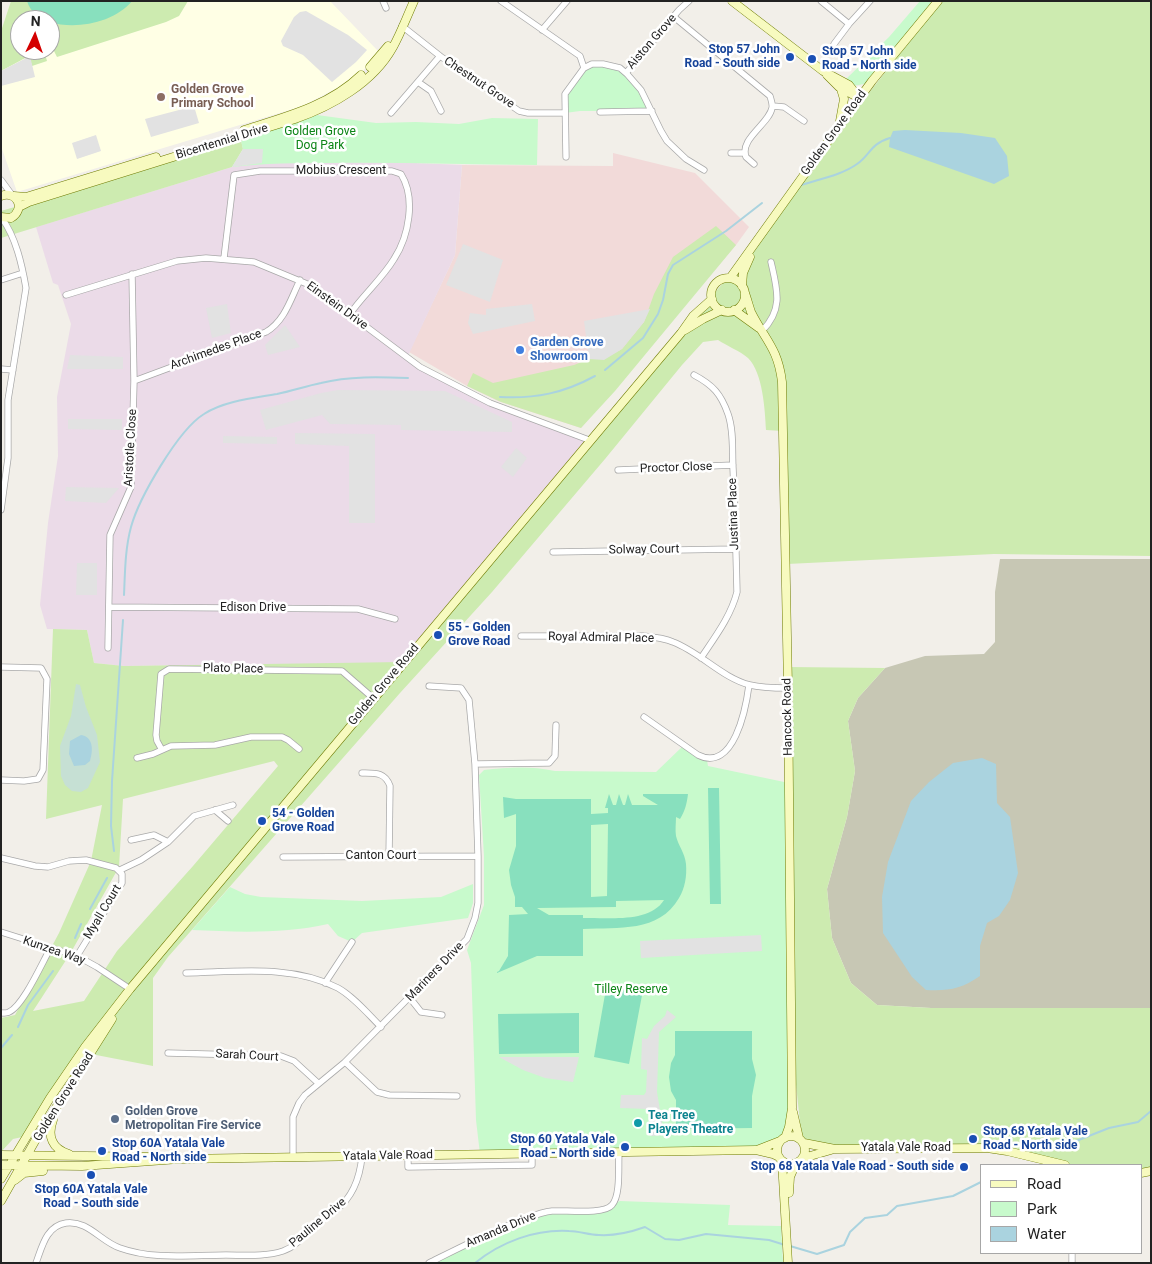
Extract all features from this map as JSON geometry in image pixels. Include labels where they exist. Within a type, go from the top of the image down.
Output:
[{"type":"main road","name":"Bicentennial Drive","points":[[19,207],[29,202],[295,119],[329,105],[348,93],[374,71],[394,46],[414,1]]},
{"type":"main road","points":[[732,1],[823,71],[833,83],[845,87],[859,98]]},
{"type":"main road","name":"Golden Grove Road","points":[[730,278],[754,246],[768,222],[859,98],[938,1]]},
{"type":"main road","name":"Bicentennial Drive","points":[[1,196],[26,197],[312,107],[342,91],[358,79],[398,35]]},
{"type":"main road","points":[[845,87],[857,86],[872,81]]},
{"type":"main road","points":[[838,126],[843,108],[845,87]]},
{"type":"main road","points":[[1,217],[11,218],[18,212],[18,202],[13,196]]},
{"type":"main road","name":"Golden Grove Road","points":[[743,290],[743,273],[754,246]]},
{"type":"main road","points":[[730,278],[735,279],[743,290],[742,303],[734,310],[722,310],[714,304],[712,288],[720,280],[730,278]]},
{"type":"main road","name":"Hancock Road","points":[[743,290],[751,312],[776,355],[782,382],[788,688],[792,1108],[789,1127],[782,1140]]},
{"type":"main road","name":"Golden Grove Road","points":[[1,1179],[5,1165],[15,1156],[72,1065],[129,991],[693,316],[712,299]]},
{"type":"main road","name":"Golden Grove Road","points":[[681,332],[722,310]]},
{"type":"main road","name":"Hancock Road","points":[[734,310],[762,331]]},
{"type":"main road","name":"Golden Grove Road","points":[[1,1201],[129,991]]},
{"type":"main road","name":"Hancock Road","points":[[792,1108],[801,1141]]},
{"type":"main road","points":[[57,1109],[50,1130],[53,1142],[61,1150],[78,1156]]},
{"type":"main road","points":[[781,1159],[789,1164],[796,1163],[803,1158],[805,1150],[801,1141],[793,1136],[782,1140],[777,1148],[781,1159],[788,1262]]},
{"type":"main road","name":"Yatala Vale Road","points":[[756,1150],[782,1140]]},
{"type":"main road","name":"Yatala Vale Road","points":[[801,1141],[835,1149],[987,1148],[1061,1164]]},
{"type":"main road","name":"Yatala Vale Road","points":[[803,1158],[835,1149]]},
{"type":"main road","name":"Yatala Vale Road","points":[[5,1165],[70,1166],[178,1159],[756,1150],[773,1154],[781,1159]]},
{"type":"main road","points":[[1,1156],[165,1156],[178,1159]]},
{"type":"main road","points":[[786,1212],[789,1202],[790,1177],[796,1163]]},
{"type":"main road","points":[[12,1183],[24,1173],[70,1166]]},
{"type":"street","points":[[383,1],[386,8]]},
{"type":"street","points":[[501,1],[580,56],[584,68]]},
{"type":"street","points":[[542,30],[567,1]]},
{"type":"street","name":"Aiston Grove","points":[[626,73],[674,17],[685,1]]},
{"type":"street","name":"Aiston Grove","points":[[679,10],[689,1]]},
{"type":"street","points":[[821,1],[849,24]]},
{"type":"street","points":[[834,44],[870,1]]},
{"type":"street","points":[[674,17],[770,96],[773,106],[745,148],[744,153],[746,157],[754,164]]},
{"type":"street","name":"Chestnut Grove","points":[[402,26],[440,56],[519,110],[565,113]]},
{"type":"street","points":[[391,113],[440,56]]},
{"type":"street","points":[[566,157],[565,94],[584,68],[592,64],[603,64],[620,68],[626,73],[641,90],[667,141],[686,159],[704,170]]},
{"type":"street","points":[[418,82],[431,92],[440,111]]},
{"type":"street","points":[[773,106],[784,107],[804,121]]},
{"type":"street","points":[[600,112],[652,111]]},
{"type":"street","points":[[731,153],[744,153]]},
{"type":"street","name":"Mobius Crescent","points":[[224,258],[234,175],[260,171],[392,171],[401,174],[406,182],[410,203],[405,234],[394,259],[350,314]]},
{"type":"street","points":[[1,180],[13,196]]},
{"type":"street","points":[[1,217],[10,230],[26,288],[8,400],[4,447],[8,458],[1,510]]},
{"type":"street","points":[[10,230],[11,218]]},
{"type":"street","name":"Einstein Drive","points":[[66,295],[178,261],[224,258],[254,262],[312,286],[420,367],[490,403],[589,440]]},
{"type":"street","points":[[762,331],[772,321],[776,310],[775,279],[771,262]]},
{"type":"street","points":[[1,280],[23,273]]},
{"type":"street","name":"Aristotle Close","points":[[108,648],[110,535],[131,487],[134,381],[132,274]]},
{"type":"street","name":"Archimedes Place","points":[[134,381],[275,327],[285,312],[300,280]]},
{"type":"street","points":[[1,369],[13,370]]},
{"type":"street","name":"Justina Place","points":[[694,375],[710,383],[717,390],[729,415],[736,549],[737,592],[734,602],[731,611],[702,658]]},
{"type":"street","name":"Proctor Close","points":[[618,470],[733,465]]},
{"type":"street","name":"Solway Court","points":[[553,552],[736,549]]},
{"type":"street","name":"Edison Drive","points":[[109,607],[358,609],[395,619]]},
{"type":"street","name":"Royal Admiral Place","points":[[520,636],[643,636],[672,641],[728,675],[749,685],[788,688]]},
{"type":"street","points":[[1,667],[40,668],[47,680],[43,770],[38,779],[24,781],[1,780]]},
{"type":"street","name":"Plato Place","points":[[162,750],[157,738],[159,685],[161,674],[169,669],[342,670],[373,698]]},
{"type":"street","points":[[644,717],[698,755],[706,760],[711,759],[725,750],[736,736],[746,707],[749,685]]},
{"type":"street","name":"Mariners Drive","points":[[293,1157],[293,1117],[305,1095],[345,1062],[467,939],[475,918],[478,903],[478,856],[475,764],[469,700],[461,688],[429,686]]},
{"type":"street","points":[[475,764],[549,763],[555,756],[556,725]]},
{"type":"street","points":[[137,758],[174,746],[215,745],[253,737],[282,737],[299,749]]},
{"type":"street","points":[[362,773],[382,774],[388,779],[390,786],[389,856]]},
{"type":"street","points":[[120,870],[141,860],[168,842],[194,816],[233,805]]},
{"type":"street","points":[[215,810],[228,821]]},
{"type":"street","points":[[131,840],[154,835],[168,842]]},
{"type":"street","name":"Canton Court","points":[[283,857],[478,856]]},
{"type":"street","name":"Myall Court","points":[[1,858],[48,867],[80,860],[112,866],[120,870],[123,877],[122,883],[77,956]]},
{"type":"street","name":"Kunzea Way","points":[[1,932],[77,956],[98,967],[129,991]]},
{"type":"street","points":[[325,983],[352,942]]},
{"type":"street","points":[[1,1013],[9,1012],[16,1007],[25,995],[50,949]]},
{"type":"street","points":[[186,973],[275,971],[303,976],[325,983],[345,993],[381,1027]]},
{"type":"street","points":[[410,998],[421,1012],[442,1015]]},
{"type":"street","name":"Sarah Court","points":[[168,1053],[281,1056],[294,1061],[318,1083]]},
{"type":"street","points":[[345,1062],[377,1092],[389,1096],[457,1096]]},
{"type":"street","name":"Amanda Drive","points":[[429,1263],[495,1231],[537,1214],[551,1211],[600,1210],[610,1207],[617,1192],[618,1152]]},
{"type":"street","points":[[408,1156],[408,1167],[532,1166],[532,1154]]},
{"type":"street","name":"Pauline Drive","points":[[36,1263],[45,1239],[51,1230],[64,1223],[73,1222],[85,1225],[112,1245],[163,1256],[263,1255],[284,1250],[299,1240],[320,1219],[336,1210],[342,1204],[358,1180],[362,1156]]},
{"type":"shaded area","name":"Golden Grove Primary School","points":[[11,1],[330,1],[378,51],[363,71],[337,88],[303,106],[17,192],[1,146],[1,31]]},
{"type":"shaded area","points":[[306,11],[348,35],[367,50],[332,82],[303,55],[283,46],[281,41],[294,17],[300,12]]},
{"type":"shaded area","points":[[22,60],[31,60],[35,77],[1,86],[1,71]]},
{"type":"shaded area","points":[[194,106],[199,123],[151,137],[145,119]]},
{"type":"shaded area","points":[[96,135],[101,151],[77,159],[72,143]]},
{"type":"shaded area","points":[[243,149],[263,149],[262,163],[232,167]]},
{"type":"shaded area","points":[[613,153],[695,173],[749,227],[736,245],[581,428],[498,401],[467,386],[409,352],[455,255],[462,165],[613,166]]},
{"type":"shaded area","points":[[393,162],[462,165],[455,255],[407,358],[475,395],[589,440],[403,663],[124,666],[94,663],[87,630],[47,629],[40,605],[48,523],[58,456],[57,397],[71,324],[58,285],[53,283],[36,227],[232,167],[262,163]]},
{"type":"shaded area","points":[[463,244],[503,260],[490,302],[446,285]]},
{"type":"shaded area","points":[[227,304],[231,333],[212,338],[206,308]]},
{"type":"shaded area","points":[[532,304],[535,321],[473,334],[468,323],[470,313],[486,315],[486,309]]},
{"type":"shaded area","points":[[650,309],[644,322],[622,349],[604,360],[589,359],[584,321]]},
{"type":"shaded area","points":[[285,325],[300,347],[268,355],[265,345]]},
{"type":"shaded area","points":[[70,355],[123,357],[123,369],[67,369]]},
{"type":"shaded area","points":[[338,390],[445,391],[512,422],[512,432],[401,430],[401,425],[330,424],[322,415],[266,430],[260,410]]},
{"type":"shaded area","points":[[68,419],[122,419],[122,430],[68,429]]},
{"type":"shaded area","points":[[295,433],[375,434],[375,523],[349,523],[349,446],[295,444]]},
{"type":"shaded area","points":[[223,436],[277,437],[277,444],[223,443]]},
{"type":"shaded area","points":[[516,448],[527,458],[513,477],[501,467]]},
{"type":"shaded area","points":[[66,487],[119,488],[106,503],[65,501]]},
{"type":"shaded area","points":[[1000,559],[1151,559],[1151,1008],[931,1008],[877,1005],[851,983],[832,938],[827,889],[847,817],[855,771],[848,721],[858,698],[885,668],[925,656],[984,654],[995,642],[995,592]]},
{"type":"shaded area","points":[[77,563],[97,563],[97,595],[76,595]]},
{"type":"shaded area","points":[[76,684],[80,685],[97,735],[100,762],[88,788],[81,792],[72,791],[65,785],[61,776],[60,746],[71,716]]},
{"type":"shaded area","points":[[761,935],[762,951],[641,958],[640,941]]},
{"type":"shaded area","points":[[667,1010],[676,1017],[659,1032],[657,1092],[664,1135],[651,1136],[648,1109],[620,1108],[621,1095],[644,1095],[646,1092],[647,1070],[641,1069],[642,1038],[647,1039],[654,1026],[665,1016]]},
{"type":"shaded area","points":[[499,1057],[579,1057],[573,1082],[545,1078],[523,1070]]},
{"type":"green space","points":[[11,1],[188,1],[179,16],[166,22],[60,56],[60,10],[10,10],[10,60],[22,60],[1,71],[1,31]]},
{"type":"green space","points":[[27,1],[132,1],[115,15],[94,23],[82,25],[60,24],[60,10],[32,10]]},
{"type":"green space","points":[[920,1],[938,1],[872,81],[861,85],[843,82],[889,37]]},
{"type":"green space","points":[[941,1],[1151,1],[1151,556],[994,554],[787,564],[783,431],[766,430],[760,382],[748,358],[718,340],[703,342],[492,592],[400,693],[168,957],[153,978],[153,1066],[91,1054],[122,1001],[27,1136],[13,1139],[1,1152],[1,1018],[15,1015],[59,933],[91,861],[102,805],[46,819],[53,629],[87,630],[94,663],[124,666],[403,662],[734,270],[768,222]],"holes":[[[274,761],[278,766],[193,866],[117,951],[84,1001],[33,1011],[70,954],[119,867],[123,799]]]},
{"type":"green space","points":[[30,60],[47,60],[47,61],[32,66]]},
{"type":"green space","points":[[603,64],[627,74],[652,111],[580,111],[565,113],[565,94],[584,68]]},
{"type":"green space","name":"Golden Grove Dog Park","points":[[317,115],[376,123],[459,124],[492,118],[538,119],[537,165],[306,163],[232,167],[243,150],[241,140]]},
{"type":"green space","points":[[241,140],[243,149],[232,167],[1,238],[1,211]]},
{"type":"green space","points":[[716,226],[736,245],[615,391],[581,428],[501,402],[467,386],[473,373],[493,383],[574,365],[589,359],[604,359],[622,349],[644,322],[654,294],[673,257]]},
{"type":"green space","points":[[788,667],[885,668],[858,698],[848,721],[855,771],[847,817],[827,889],[832,938],[851,983],[877,1005],[931,1008],[1151,1008],[1151,1171],[1142,1173],[1142,1164],[1061,1164],[1007,1151],[826,1151],[802,1142],[791,1036]]},
{"type":"green space","name":"Tilley Reserve","points":[[683,746],[707,760],[708,766],[789,783],[792,1108],[785,1138],[767,1146],[480,1154],[476,1120],[471,963],[467,950],[484,905],[484,856],[479,775],[484,770],[502,768],[538,768],[555,771],[656,772]]},
{"type":"green space","points":[[708,788],[719,788],[721,904],[710,904]]},
{"type":"green space","points":[[609,794],[613,805],[616,805],[619,794],[623,805],[625,805],[628,794],[632,805],[658,805],[643,796],[643,794],[688,794],[682,816],[680,819],[676,817],[676,836],[686,864],[686,877],[679,898],[671,909],[649,923],[623,928],[583,929],[583,956],[537,956],[497,973],[508,956],[509,915],[528,914],[522,907],[515,907],[515,897],[509,870],[516,846],[516,814],[504,818],[503,797],[516,799],[591,799],[591,814],[608,813],[608,808],[605,808]],"holes":[[[608,824],[607,896],[591,897],[591,825]],[[664,900],[657,908],[648,913],[627,918],[583,918],[583,915],[549,915],[537,908],[616,907],[616,901]]]},
{"type":"green space","points":[[473,884],[473,903],[468,918],[362,933],[352,942],[338,936],[328,924],[277,931],[192,930],[230,887],[245,894],[261,897],[362,901],[441,897]]},
{"type":"green space","points":[[607,983],[643,990],[629,1064],[594,1057]]},
{"type":"green space","points":[[579,1013],[579,1053],[499,1054],[498,1014]]},
{"type":"green space","points":[[675,1031],[752,1031],[752,1059],[756,1075],[752,1096],[752,1128],[676,1129],[676,1100],[671,1091],[669,1077],[671,1063],[675,1055]]},
{"type":"green space","points":[[620,1201],[730,1205],[728,1225],[781,1226],[783,1263],[430,1263],[544,1212],[599,1210]]},
{"type":"water","points":[[893,131],[961,133],[995,138],[1007,156],[1009,176],[994,184],[889,147]]},
{"type":"water","points":[[81,735],[85,736],[92,745],[91,757],[90,761],[85,765],[74,766],[69,754],[70,741]]},
{"type":"water","points":[[982,758],[996,764],[997,803],[1010,817],[1018,873],[1010,900],[999,916],[987,923],[980,946],[980,976],[967,984],[954,988],[926,990],[912,977],[883,933],[882,897],[888,862],[911,801],[929,782],[953,763]]},
{"type":"waterway","points":[[801,185],[851,168],[862,160],[874,146],[890,138]]},
{"type":"waterway","points":[[605,370],[643,338],[658,314],[668,274],[673,265],[726,231],[762,203]]},
{"type":"waterway","points":[[500,397],[525,397],[549,394],[572,387],[595,376]]},
{"type":"waterway","points":[[124,595],[128,544],[135,514],[172,449],[183,434],[204,414],[230,403],[342,379],[408,378]]},
{"type":"waterway","points":[[114,851],[111,826],[112,781],[123,620]]},
{"type":"waterway","points":[[90,909],[107,878]]},
{"type":"waterway","points":[[75,938],[81,924]]},
{"type":"waterway","points":[[18,1027],[28,1005],[53,971]]},
{"type":"waterway","points":[[1,1048],[12,1035]]},
{"type":"waterway","points":[[1056,1149],[1109,1128],[1138,1122],[1151,1111]]},
{"type":"waterway","points":[[790,1246],[817,1254],[844,1245],[850,1232],[865,1218],[887,1215],[897,1206],[953,1196],[980,1182]]},
{"type":"waterway","points":[[475,1263],[496,1249],[519,1238],[556,1231],[605,1235],[623,1233],[645,1227],[665,1239],[679,1240],[706,1234],[769,1240],[785,1245]]},
{"type":"place","name":"Stop 57 John Road - South side","points":[[790,57]]},
{"type":"place","name":"Stop 57 John Road - North side","points":[[812,59]]},
{"type":"place","name":"Golden Grove Primary School","points":[[161,97]]},
{"type":"place","name":"Garden Grove Showroom","points":[[520,350]]},
{"type":"place","name":"55 - Golden Grove Road","points":[[438,635]]},
{"type":"place","name":"54 - Golden Grove Road","points":[[262,821]]},
{"type":"place","name":"Golden Grove Metropolitan Fire Service","points":[[115,1119]]},
{"type":"place","name":"Tea Tree Players Theatre","points":[[638,1123]]},
{"type":"place","name":"Stop 68 Yatala Vale Road - North side","points":[[973,1139]]},
{"type":"place","name":"Stop 60 Yatala Vale Road - North side","points":[[625,1147]]},
{"type":"place","name":"Stop 60A Yatala Vale Road - North side","points":[[102,1151]]},
{"type":"place","name":"Stop 68 Yatala Vale Road - South side","points":[[964,1167]]},
{"type":"place","name":"Stop 60A Yatala Vale Road - South side","points":[[91,1175]]}]
